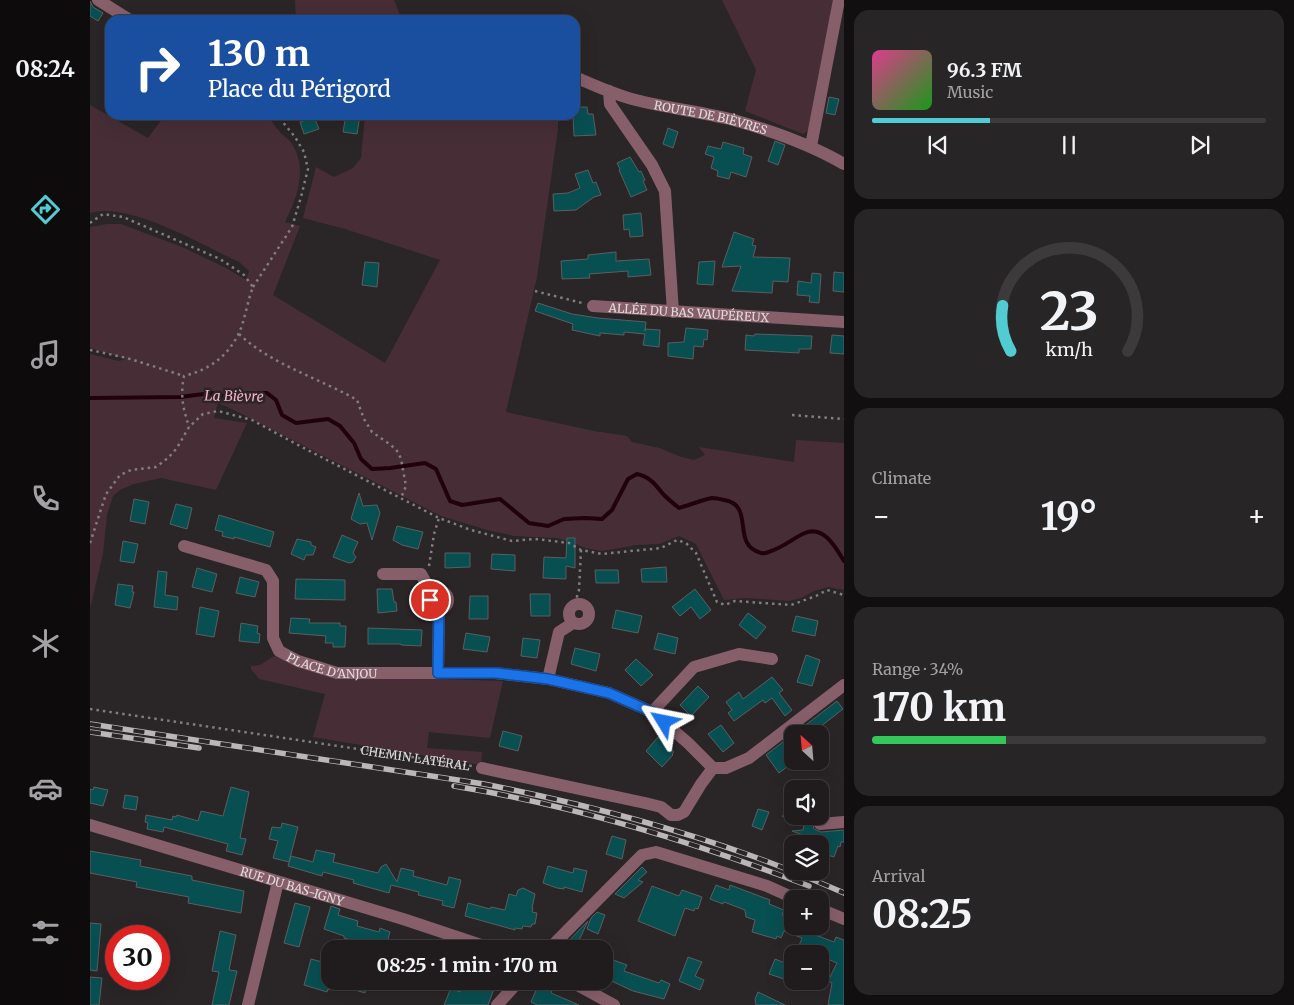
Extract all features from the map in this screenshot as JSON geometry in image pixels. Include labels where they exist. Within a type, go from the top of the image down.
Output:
[{"type":"street","points":[[98,0],[122,15]]},
{"type":"street","points":[[811,146],[840,0]]},
{"type":"street","name":"ROUTE DE BIÈVRES","points":[[580,79],[638,101],[728,119],[777,133],[811,146],[844,164]]},
{"type":"street","points":[[609,91],[610,104],[652,164],[665,191],[673,312]]},
{"type":"street","name":"ALLÉE DU BAS VAUPÉREUX","points":[[593,306],[844,322]]},
{"type":"street","name":"PLACE D'ANJOU","points":[[184,546],[266,570],[273,581],[273,638],[278,651],[298,662],[337,673],[496,673],[548,679],[609,693],[652,712],[688,743],[713,768]]},
{"type":"street","points":[[383,574],[421,574],[432,594],[431,605],[439,610],[438,673]]},
{"type":"street","points":[[548,679],[559,632],[573,622],[569,617],[570,610],[578,604]]},
{"type":"street","points":[[652,712],[694,668],[739,654],[772,659]]},
{"type":"street","points":[[713,768],[726,768],[748,758],[844,686]]},
{"type":"street","name":"CHEMIN LATÉRAL","points":[[482,768],[645,803],[660,808],[671,815],[678,815],[684,812],[713,768]]},
{"type":"street","points":[[829,823],[844,822]]},
{"type":"street","name":"RUE DU BAS-IGNY","points":[[90,825],[403,919],[466,940]]},
{"type":"street","points":[[558,940],[642,855],[656,852],[767,886],[784,894]]},
{"type":"street","points":[[248,1005],[278,882]]},
{"type":"street","points":[[829,913],[844,919]]},
{"type":"street","points":[[497,1005],[511,990]]},
{"type":"street","points":[[586,990],[614,1005]]},
{"type":"path","points":[[90,350],[127,358],[184,376],[201,372],[222,358],[238,334],[253,287],[292,227],[308,169],[304,152],[281,120]]},
{"type":"path","points":[[90,222],[103,214],[123,217],[220,259],[244,275],[253,287]]},
{"type":"path","name":"ALLÉE DU BAS VAUPÉREUX","points":[[535,291],[593,306]]},
{"type":"path","points":[[238,334],[253,348],[357,400],[364,419],[372,432],[398,452],[406,486],[401,498]]},
{"type":"path","points":[[184,376],[182,402],[189,427]]},
{"type":"path","points":[[90,543],[106,494],[120,475],[131,470],[156,467],[177,448],[189,427],[203,414],[218,411],[252,420],[298,446],[439,518],[471,530],[512,540],[535,539],[570,543],[581,550],[602,554],[661,548],[676,540],[686,543],[696,553],[717,602],[725,605],[735,602],[791,605],[827,590],[844,595]]},
{"type":"path","points":[[792,415],[844,419]]},
{"type":"path","points":[[421,574],[430,566],[434,534],[439,518]]},
{"type":"path","points":[[578,604],[581,550]]},
{"type":"path","name":"CHEMIN LATÉRAL","points":[[90,709],[482,768]]},
{"type":"shaded area","points":[[295,0],[394,0],[400,15],[296,15]]},
{"type":"shaded area","points":[[722,0],[836,0],[811,129],[803,134],[745,111],[756,70]]},
{"type":"shaded area","points":[[90,105],[105,114],[105,120],[116,120],[148,138],[161,120],[271,120],[292,144],[297,154],[300,173],[297,193],[285,222],[300,226],[273,295],[385,363],[440,260],[345,229],[303,218],[316,167],[334,177],[353,168],[361,158],[365,120],[558,120],[537,277],[506,412],[594,431],[627,436],[632,442],[660,448],[694,460],[705,455],[699,447],[794,462],[796,440],[844,443],[844,590],[828,587],[789,601],[746,598],[724,600],[696,544],[679,536],[659,544],[637,545],[602,551],[585,548],[556,538],[514,536],[487,530],[441,516],[218,403],[214,418],[247,423],[216,490],[161,478],[134,484],[120,490],[113,496],[107,515],[103,554],[90,609],[90,354],[119,361],[126,359],[90,348],[90,227],[121,224],[182,247],[246,280],[249,271],[239,262],[186,236],[145,219],[125,213],[106,211],[90,213]]},
{"type":"shaded area","points":[[274,656],[303,668],[415,678],[503,681],[490,738],[429,732],[427,748],[482,752],[481,765],[313,737],[325,694],[259,679],[251,669],[251,666],[260,665]]},
{"type":"building","points":[[90,1],[93,7],[103,13],[98,21],[90,16]]},
{"type":"building","points":[[829,97],[839,99],[835,115],[826,113]]},
{"type":"building","points":[[580,107],[587,107],[588,114],[593,114],[596,135],[574,136],[573,120],[580,120]]},
{"type":"building","points":[[315,120],[319,129],[304,134],[300,122]]},
{"type":"building","points":[[345,120],[359,120],[357,134],[343,132]]},
{"type":"building","points":[[668,128],[678,132],[673,148],[663,144]]},
{"type":"building","points":[[775,141],[785,145],[778,165],[768,161]]},
{"type":"building","points":[[723,142],[744,148],[743,154],[752,157],[746,177],[731,172],[729,179],[717,176],[718,171],[711,168],[714,157],[705,154],[708,146],[721,149]]},
{"type":"building","points":[[630,157],[639,172],[641,171],[647,190],[631,197],[617,163]]},
{"type":"building","points":[[588,170],[593,183],[596,182],[601,195],[594,197],[576,210],[554,211],[553,194],[568,193],[580,188],[575,174]]},
{"type":"building","points":[[641,213],[643,236],[630,237],[629,229],[624,230],[623,215]]},
{"type":"building","points":[[734,232],[754,239],[752,245],[756,246],[753,257],[790,258],[788,282],[773,281],[772,293],[732,291],[741,266],[722,267]]},
{"type":"building","points":[[616,252],[616,261],[649,259],[651,275],[628,277],[628,271],[589,274],[590,278],[562,279],[561,261],[588,259],[588,255]]},
{"type":"building","points":[[715,261],[713,285],[697,284],[699,262]]},
{"type":"building","points":[[365,262],[379,263],[377,287],[362,285]]},
{"type":"building","points":[[834,272],[844,273],[844,292],[833,291]]},
{"type":"building","points":[[812,273],[821,274],[819,303],[809,302],[810,296],[797,295],[798,281],[811,283]]},
{"type":"building","points":[[538,303],[572,314],[646,322],[645,329],[660,330],[659,347],[643,345],[645,334],[624,332],[624,335],[600,333],[600,336],[572,330],[573,324],[535,311]]},
{"type":"building","points":[[686,328],[708,330],[707,340],[704,339],[703,347],[694,346],[693,359],[668,356],[668,343],[684,342]]},
{"type":"building","points":[[755,334],[812,336],[811,349],[799,349],[799,353],[745,350],[746,335],[754,336]]},
{"type":"building","points":[[832,335],[844,336],[844,354],[830,353]]},
{"type":"building","points":[[359,493],[363,506],[377,505],[380,513],[372,540],[367,523],[360,524],[351,519]]},
{"type":"building","points":[[134,499],[149,502],[145,524],[130,521]]},
{"type":"building","points":[[176,504],[192,508],[187,529],[170,524]]},
{"type":"building","points":[[219,515],[274,532],[270,547],[234,537],[234,539],[222,536],[223,532],[215,530]]},
{"type":"building","points":[[397,526],[423,532],[418,549],[402,545],[393,540]]},
{"type":"building","points":[[342,535],[358,542],[353,553],[356,557],[353,562],[349,563],[333,557]]},
{"type":"building","points":[[567,538],[575,538],[575,568],[566,566],[566,579],[543,578],[544,557],[566,558]]},
{"type":"building","points":[[297,539],[311,542],[311,545],[316,547],[313,555],[306,555],[304,560],[291,554]]},
{"type":"building","points":[[123,541],[138,544],[134,563],[120,561]]},
{"type":"building","points":[[445,553],[470,553],[470,567],[445,568]]},
{"type":"building","points":[[492,554],[515,555],[515,571],[491,569]]},
{"type":"building","points":[[666,567],[667,582],[642,582],[641,569]]},
{"type":"building","points":[[197,568],[217,574],[212,592],[192,587]]},
{"type":"building","points":[[595,570],[618,570],[619,583],[596,583]]},
{"type":"building","points":[[158,571],[167,572],[165,595],[178,597],[177,610],[154,607]]},
{"type":"building","points":[[240,577],[259,582],[255,597],[236,593]]},
{"type":"building","points":[[296,579],[345,580],[345,600],[295,599]]},
{"type":"building","points":[[118,584],[133,586],[132,592],[134,592],[130,608],[115,605]]},
{"type":"building","points":[[377,589],[392,589],[397,611],[378,613]]},
{"type":"building","points":[[695,589],[711,610],[700,619],[691,607],[680,616],[672,607]]},
{"type":"building","points":[[530,594],[550,594],[550,616],[531,616]]},
{"type":"building","points":[[470,596],[488,596],[488,619],[469,619]]},
{"type":"building","points":[[200,607],[219,611],[214,637],[196,634]]},
{"type":"building","points":[[616,610],[642,616],[638,633],[612,628]]},
{"type":"building","points":[[748,613],[766,627],[756,639],[739,625]]},
{"type":"building","points":[[796,616],[818,621],[815,636],[792,631]]},
{"type":"building","points":[[291,618],[310,619],[309,623],[340,623],[340,626],[346,626],[345,647],[333,647],[333,643],[325,643],[326,636],[289,633]]},
{"type":"building","points":[[241,623],[258,626],[257,633],[260,634],[259,643],[239,641]]},
{"type":"building","points":[[368,628],[422,630],[421,646],[368,644]]},
{"type":"building","points":[[466,633],[490,637],[487,652],[463,649]]},
{"type":"building","points":[[658,633],[678,638],[675,654],[654,649]]},
{"type":"building","points":[[523,638],[540,640],[537,658],[521,656]]},
{"type":"building","points":[[575,648],[600,654],[596,671],[571,664]]},
{"type":"building","points":[[806,655],[820,660],[812,686],[797,682]]},
{"type":"building","points":[[636,659],[653,675],[641,686],[625,670]]},
{"type":"building","points":[[772,677],[783,690],[779,693],[792,710],[785,716],[772,698],[765,703],[763,700],[734,721],[728,713],[732,710],[726,702],[739,692],[743,699]]},
{"type":"building","points":[[698,686],[709,697],[691,716],[680,705]]},
{"type":"building","points":[[837,701],[843,709],[823,725],[806,725]]},
{"type":"building","points":[[721,725],[734,743],[723,752],[708,734]]},
{"type":"building","points":[[503,731],[522,736],[518,751],[499,746]]},
{"type":"building","points":[[658,737],[674,752],[662,767],[646,751]]},
{"type":"building","points":[[784,741],[784,769],[779,773],[766,755]]},
{"type":"building","points":[[94,787],[108,790],[103,806],[90,803],[90,789],[93,790]]},
{"type":"building","points":[[231,787],[249,792],[240,838],[246,839],[242,855],[226,851],[228,844],[164,827],[163,832],[147,829],[146,815],[172,820],[173,816],[176,817],[177,815],[198,821],[201,811],[223,816]]},
{"type":"building","points":[[125,795],[138,797],[136,810],[123,808]]},
{"type":"building","points":[[758,809],[769,812],[762,830],[752,826]]},
{"type":"building","points":[[282,823],[298,827],[289,862],[273,858],[278,841],[269,839],[272,827],[281,828]]},
{"type":"building","points":[[802,825],[813,825],[814,829],[821,832],[844,830],[844,842],[841,842],[840,847],[838,846],[834,857],[829,856],[829,835],[803,835],[792,831],[803,830],[804,826]]},
{"type":"building","points":[[612,836],[626,840],[622,859],[606,854]]},
{"type":"building","points":[[316,850],[335,854],[333,862],[378,873],[381,867],[386,864],[397,882],[401,868],[414,871],[413,876],[447,885],[449,877],[461,880],[454,908],[442,905],[443,901],[418,895],[419,892],[391,885],[389,893],[353,883],[354,880],[323,872],[322,876],[288,866],[291,856],[313,862]]},
{"type":"building","points":[[90,851],[141,860],[140,866],[192,876],[192,880],[244,891],[241,913],[188,903],[189,897],[136,887],[137,882],[90,873]]},
{"type":"building","points":[[548,866],[573,873],[574,868],[587,871],[582,892],[564,887],[564,889],[557,888],[543,883]]},
{"type":"building","points":[[642,867],[647,872],[638,880],[643,882],[624,898],[615,894]]},
{"type":"building","points":[[716,885],[729,890],[730,885],[770,900],[769,904],[784,910],[782,915],[784,916],[784,931],[781,938],[777,936],[776,939],[752,932],[755,920],[746,917],[745,910],[710,899]]},
{"type":"building","points":[[652,886],[679,896],[682,890],[702,897],[698,909],[695,908],[694,911],[685,908],[675,936],[638,921]]},
{"type":"building","points":[[523,888],[535,894],[532,912],[537,913],[535,924],[532,924],[531,927],[523,926],[522,929],[515,928],[515,930],[465,916],[468,903],[490,909],[491,907],[505,910],[509,894],[516,896],[518,890]]},
{"type":"building","points":[[295,903],[310,907],[299,947],[284,943]]},
{"type":"building","points":[[331,906],[340,909],[338,915],[358,921],[357,926],[379,932],[380,928],[390,932],[388,940],[350,940],[324,929]]},
{"type":"building","points":[[597,912],[605,915],[598,934],[587,929],[591,918]]},
{"type":"building","points":[[588,921],[579,940],[570,940]]},
{"type":"building","points":[[90,923],[101,924],[97,971],[90,970]]},
{"type":"building","points":[[220,931],[236,935],[229,970],[237,971],[229,1005],[212,1005],[219,972],[212,971]]},
{"type":"building","points":[[794,935],[816,935],[834,942],[836,937],[844,940],[844,1005],[828,1005],[832,983],[829,979],[837,963],[829,960],[829,945],[799,945],[802,938]]},
{"type":"building","points":[[688,957],[702,962],[695,976],[704,980],[700,990],[679,981]]},
{"type":"building","points":[[311,959],[321,962],[321,990],[328,990],[327,992],[304,985]]},
{"type":"building","points":[[775,959],[784,963],[784,979],[769,974]]},
{"type":"building","points":[[613,960],[627,965],[624,971],[659,983],[661,980],[670,984],[664,999],[633,991],[613,982]]},
{"type":"building","points":[[90,977],[102,978],[99,1005],[90,1005]]},
{"type":"building","points":[[355,990],[366,990],[365,993]]},
{"type":"building","points":[[450,990],[460,992],[461,990],[494,990],[488,1005],[444,1005]]},
{"type":"building","points":[[536,990],[552,990],[551,993],[579,1005],[537,1005],[531,1002]]},
{"type":"building","points":[[758,992],[785,1005],[756,1005],[755,999]]},
{"type":"waterway","name":"La Bièvre","points":[[90,398],[180,397],[212,393],[224,396],[267,393],[276,400],[282,415],[296,423],[328,419],[340,426],[354,443],[361,459],[372,469],[425,463],[436,469],[450,501],[462,505],[500,499],[529,523],[548,526],[564,519],[602,519],[612,510],[628,479],[637,474],[652,481],[679,508],[712,498],[734,503],[742,517],[747,542],[752,549],[761,553],[776,549],[812,531],[818,532],[829,539],[844,561]]},
{"type":"railway","points":[[90,724],[484,784],[552,798],[653,824],[719,845],[810,878],[844,893]]},
{"type":"railway","points":[[90,732],[199,748]]},
{"type":"railway","points":[[454,786],[545,804],[634,827],[678,840],[809,886]]},
{"type":"route","points":[[430,600],[433,608],[439,610],[438,673],[496,673],[548,679],[609,693],[652,712],[664,722]]}]
